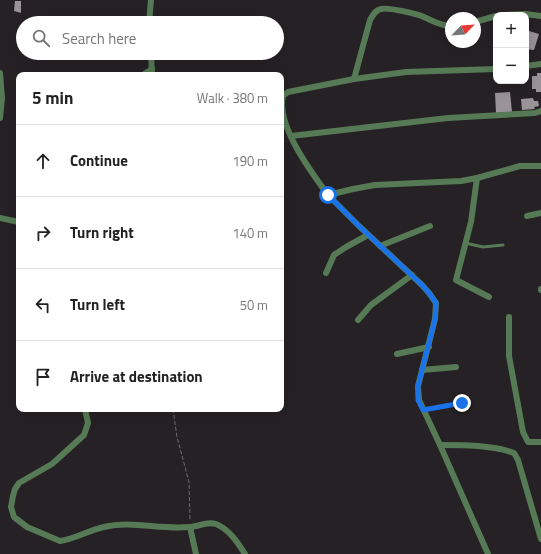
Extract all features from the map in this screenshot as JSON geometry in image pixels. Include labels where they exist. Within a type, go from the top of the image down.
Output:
[{"type":"street","points":[[148,16],[151,0]]},
{"type":"street","points":[[354,79],[370,20],[375,12],[381,9],[407,12],[424,17],[437,24],[445,25]]},
{"type":"street","points":[[529,14],[541,16]]},
{"type":"street","points":[[481,20],[493,17]]},
{"type":"street","points":[[151,60],[152,72]]},
{"type":"street","points":[[529,66],[541,64]]},
{"type":"street","points":[[284,95],[288,92],[354,79],[406,72],[493,69]]},
{"type":"street","points":[[0,73],[2,98],[0,118]]},
{"type":"street","points":[[291,136],[448,118],[535,113],[541,111]]},
{"type":"street","points":[[284,119],[307,166],[328,195],[368,235],[412,275],[436,303],[435,319],[429,347],[418,386],[418,400],[440,445],[488,554]]},
{"type":"street","points":[[328,195],[375,185],[461,181],[520,166],[541,166]]},
{"type":"street","points":[[477,178],[471,222],[456,280],[489,297]]},
{"type":"street","points":[[527,216],[541,213]]},
{"type":"street","points":[[0,218],[16,221]]},
{"type":"street","points":[[380,246],[430,226]]},
{"type":"street","points":[[326,273],[334,255],[368,235]]},
{"type":"street","points":[[358,320],[371,305],[412,275]]},
{"type":"street","points":[[509,317],[509,356],[523,432],[528,442],[541,442]]},
{"type":"street","points":[[397,354],[429,347]]},
{"type":"street","points":[[422,370],[456,367]]},
{"type":"street","points":[[86,412],[88,423],[84,435],[52,464],[19,483],[15,489],[11,507],[14,517],[28,527],[60,541],[114,525],[134,524],[190,528],[205,524],[216,524],[231,535],[245,554]]},
{"type":"street","points":[[440,445],[462,445],[514,453],[518,460],[541,539]]},
{"type":"street","points":[[190,528],[196,554]]},
{"type":"lane","points":[[465,243],[483,247],[503,245]]},
{"type":"lane","points":[[423,410],[462,403]]},
{"type":"path","points":[[173,412],[177,437],[189,482],[190,528]]},
{"type":"building","points":[[15,1],[21,1],[21,13],[14,11]]},
{"type":"building","points":[[529,31],[539,34],[534,50],[529,49]]},
{"type":"building","points":[[537,73],[541,73],[541,92],[536,92],[536,89],[532,89],[532,76],[537,76]]},
{"type":"building","points":[[510,92],[512,112],[496,113],[495,93]]},
{"type":"building","points":[[533,98],[534,101],[538,101],[539,106],[534,107],[535,109],[522,110],[521,99]]},
{"type":"route","points":[[328,195],[422,285],[436,303],[435,319],[430,343],[418,386],[418,400],[423,410],[462,403]]}]
